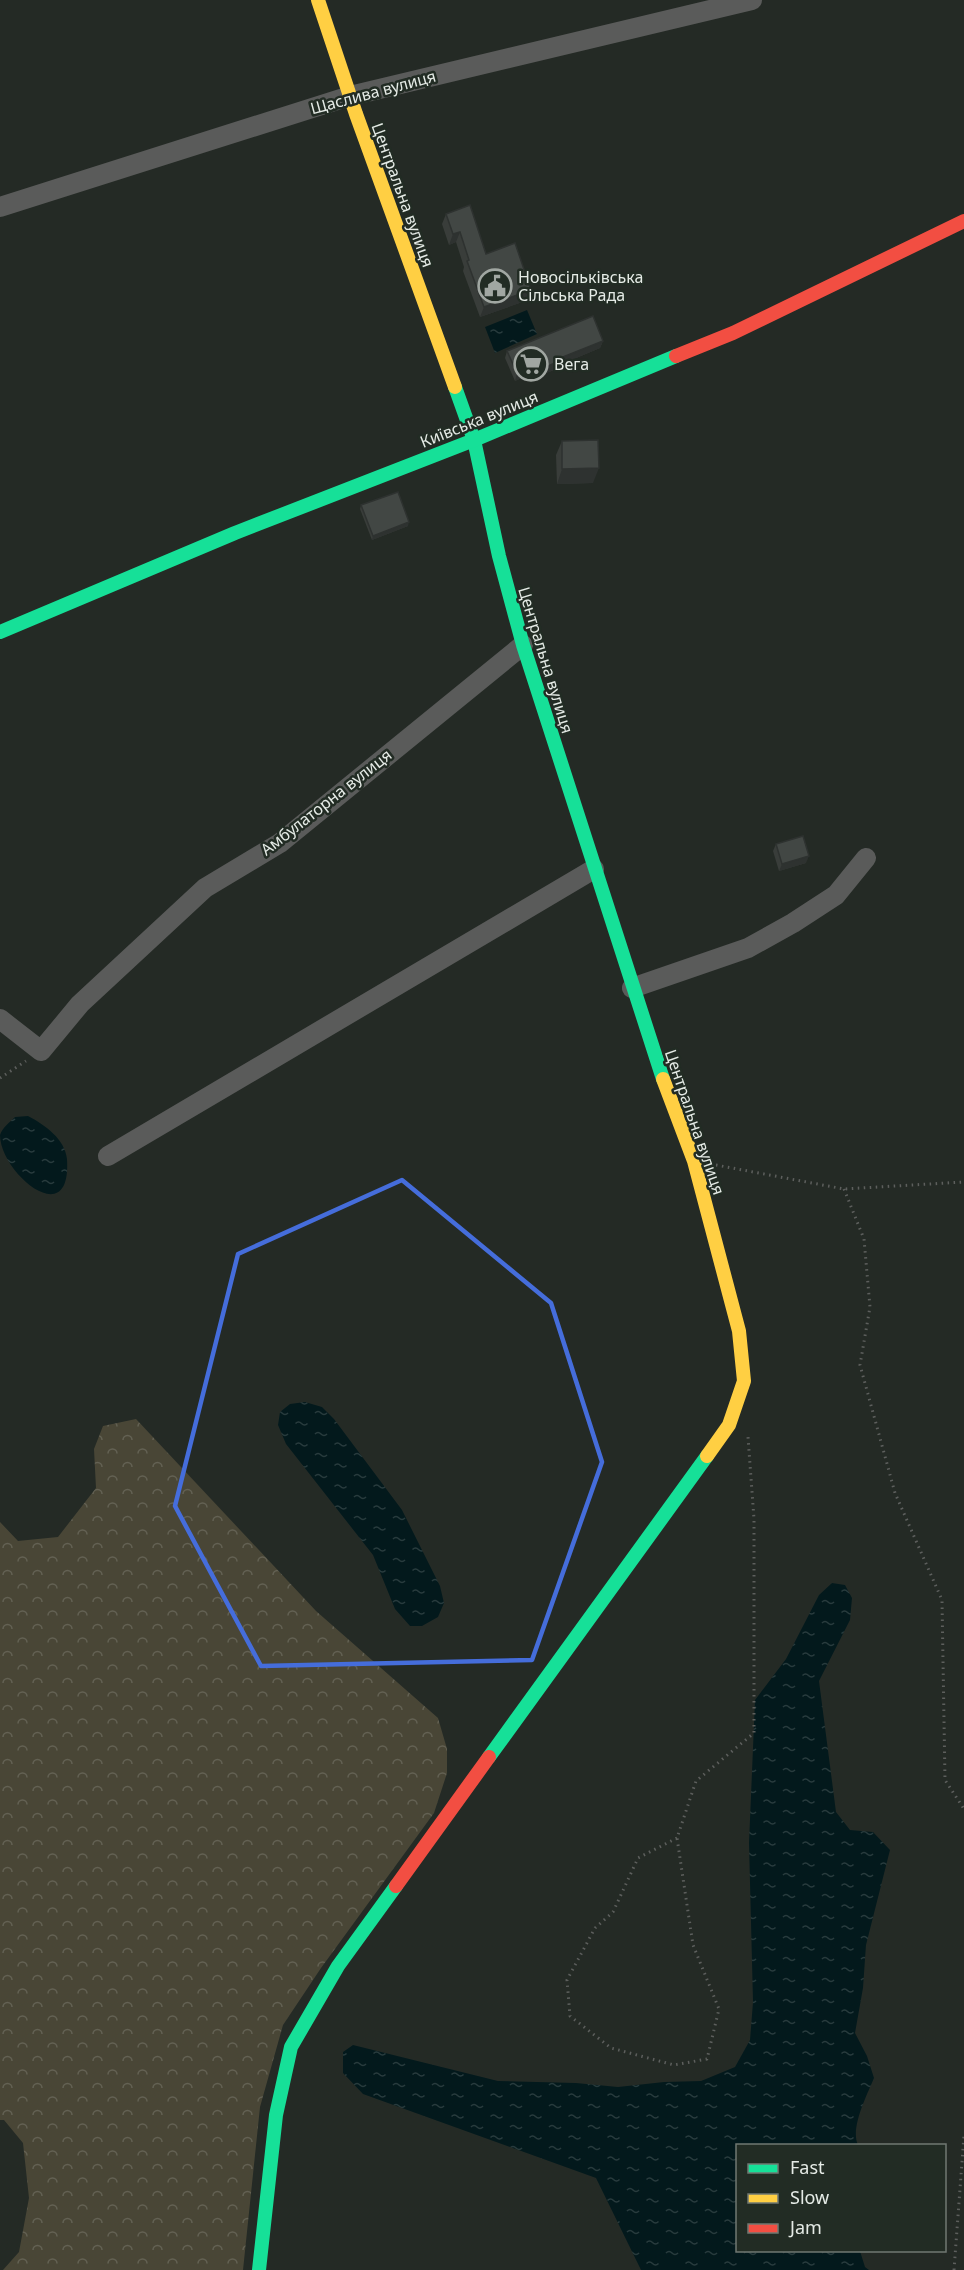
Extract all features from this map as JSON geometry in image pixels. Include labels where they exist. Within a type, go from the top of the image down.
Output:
[{"type":"street","name":"Центральна вулиця","points":[[259,2270],[276,2115],[291,2047],[338,1966],[729,1425],[744,1381],[739,1331],[694,1161],[674,1112],[632,988],[523,645],[499,556],[474,440],[350,96],[318,0]]},
{"type":"street","name":"Щаслива вулиця","points":[[0,207],[350,96],[752,0]]},
{"type":"street","name":"Київська вулиця","points":[[0,632],[236,533],[474,440],[733,333],[964,221]]},
{"type":"street","name":"Амбулаторна вулиця","points":[[41,1051],[80,1004],[205,888],[280,843],[523,645]]},
{"type":"street","points":[[632,988],[757,943],[836,895],[866,858]]},
{"type":"street","points":[[108,1156],[594,868]]},
{"type":"street","points":[[0,1019],[41,1051]]},
{"type":"path","points":[[0,1078],[41,1051]]},
{"type":"path","points":[[694,1161],[844,1189],[964,1182]]},
{"type":"path","points":[[844,1189],[864,1239],[870,1308],[860,1365],[895,1493],[942,1600],[945,1780],[964,1809]]},
{"type":"path","points":[[677,1838],[638,1858],[613,1912],[595,1928],[567,1980],[570,2016],[611,2048],[674,2065],[707,2059],[718,2009],[693,1946],[677,1838],[696,1781],[754,1733],[754,1519],[748,1427]]},
{"type":"path","points":[[954,2270],[964,2135]]},
{"type":"highlighted area","points":[[402,1180],[551,1303],[602,1462],[532,1660],[261,1666],[175,1506],[238,1254]]},
{"type":"green space","points":[[136,1419],[316,1611],[438,1718],[447,1749],[447,1773],[434,1813],[321,1968],[283,2025],[260,2107],[243,2270],[3,2270],[19,2252],[29,2198],[23,2143],[4,2120],[0,2120],[0,1522],[18,1541],[58,1537],[96,1488],[94,1449],[103,1426]]},
{"type":"water","points":[[527,310],[537,334],[495,353],[485,327]]},
{"type":"water","points":[[28,1116],[53,1133],[65,1152],[66,1181],[59,1192],[48,1194],[35,1189],[11,1165],[3,1150],[0,1135],[2,1130],[15,1117]]},
{"type":"water","points":[[305,1402],[322,1407],[334,1419],[402,1510],[440,1586],[444,1603],[438,1617],[422,1626],[410,1626],[395,1609],[373,1555],[286,1444],[278,1425],[280,1412],[290,1404]]},
{"type":"water","points":[[832,1583],[845,1585],[852,1598],[850,1620],[819,1681],[836,1812],[850,1830],[873,1832],[890,1850],[866,1945],[863,1988],[855,2033],[867,2056],[874,2078],[858,2121],[856,2130],[858,2144],[736,2144],[736,2252],[860,2252],[865,2267],[869,2270],[641,2270],[596,2178],[363,2094],[343,2073],[343,2052],[353,2045],[498,2081],[576,2083],[618,2087],[701,2081],[735,2067],[750,2040],[753,2002],[749,1843],[755,1700],[786,1659],[819,1595]]},
{"type":"building","points":[[470,205],[486,254],[515,243],[531,290],[484,307],[467,261],[469,260],[460,232],[453,234],[446,214]]},
{"type":"building","points":[[593,316],[603,341],[558,359],[559,361],[542,369],[539,363],[517,373],[507,351]]},
{"type":"building","points":[[598,440],[599,468],[562,469],[562,441]]},
{"type":"building","points":[[398,492],[409,522],[373,536],[361,505]]},
{"type":"building","points":[[803,836],[809,856],[782,864],[776,844]]},
{"type":"traffic: fast","points":[[0,632],[235,533],[474,440],[676,356]]},
{"type":"traffic: fast","points":[[455,387],[474,440],[499,556],[523,645],[663,1079]]},
{"type":"traffic: fast","points":[[489,1757],[707,1456]]},
{"type":"traffic: fast","points":[[259,2270],[276,2115],[291,2047],[338,1966],[396,1886]]},
{"type":"traffic: slow","points":[[318,0],[356,114],[455,387]]},
{"type":"traffic: slow","points":[[663,1079],[694,1161],[739,1331],[744,1381],[729,1425],[707,1456]]},
{"type":"traffic: jam","points":[[676,356],[733,333],[964,221]]},
{"type":"traffic: jam","points":[[396,1886],[489,1757]]},
{"type":"place","name":"Новосільківська Сільська Рада","points":[[495,286]]},
{"type":"place","name":"Вега","points":[[531,364]]}]
